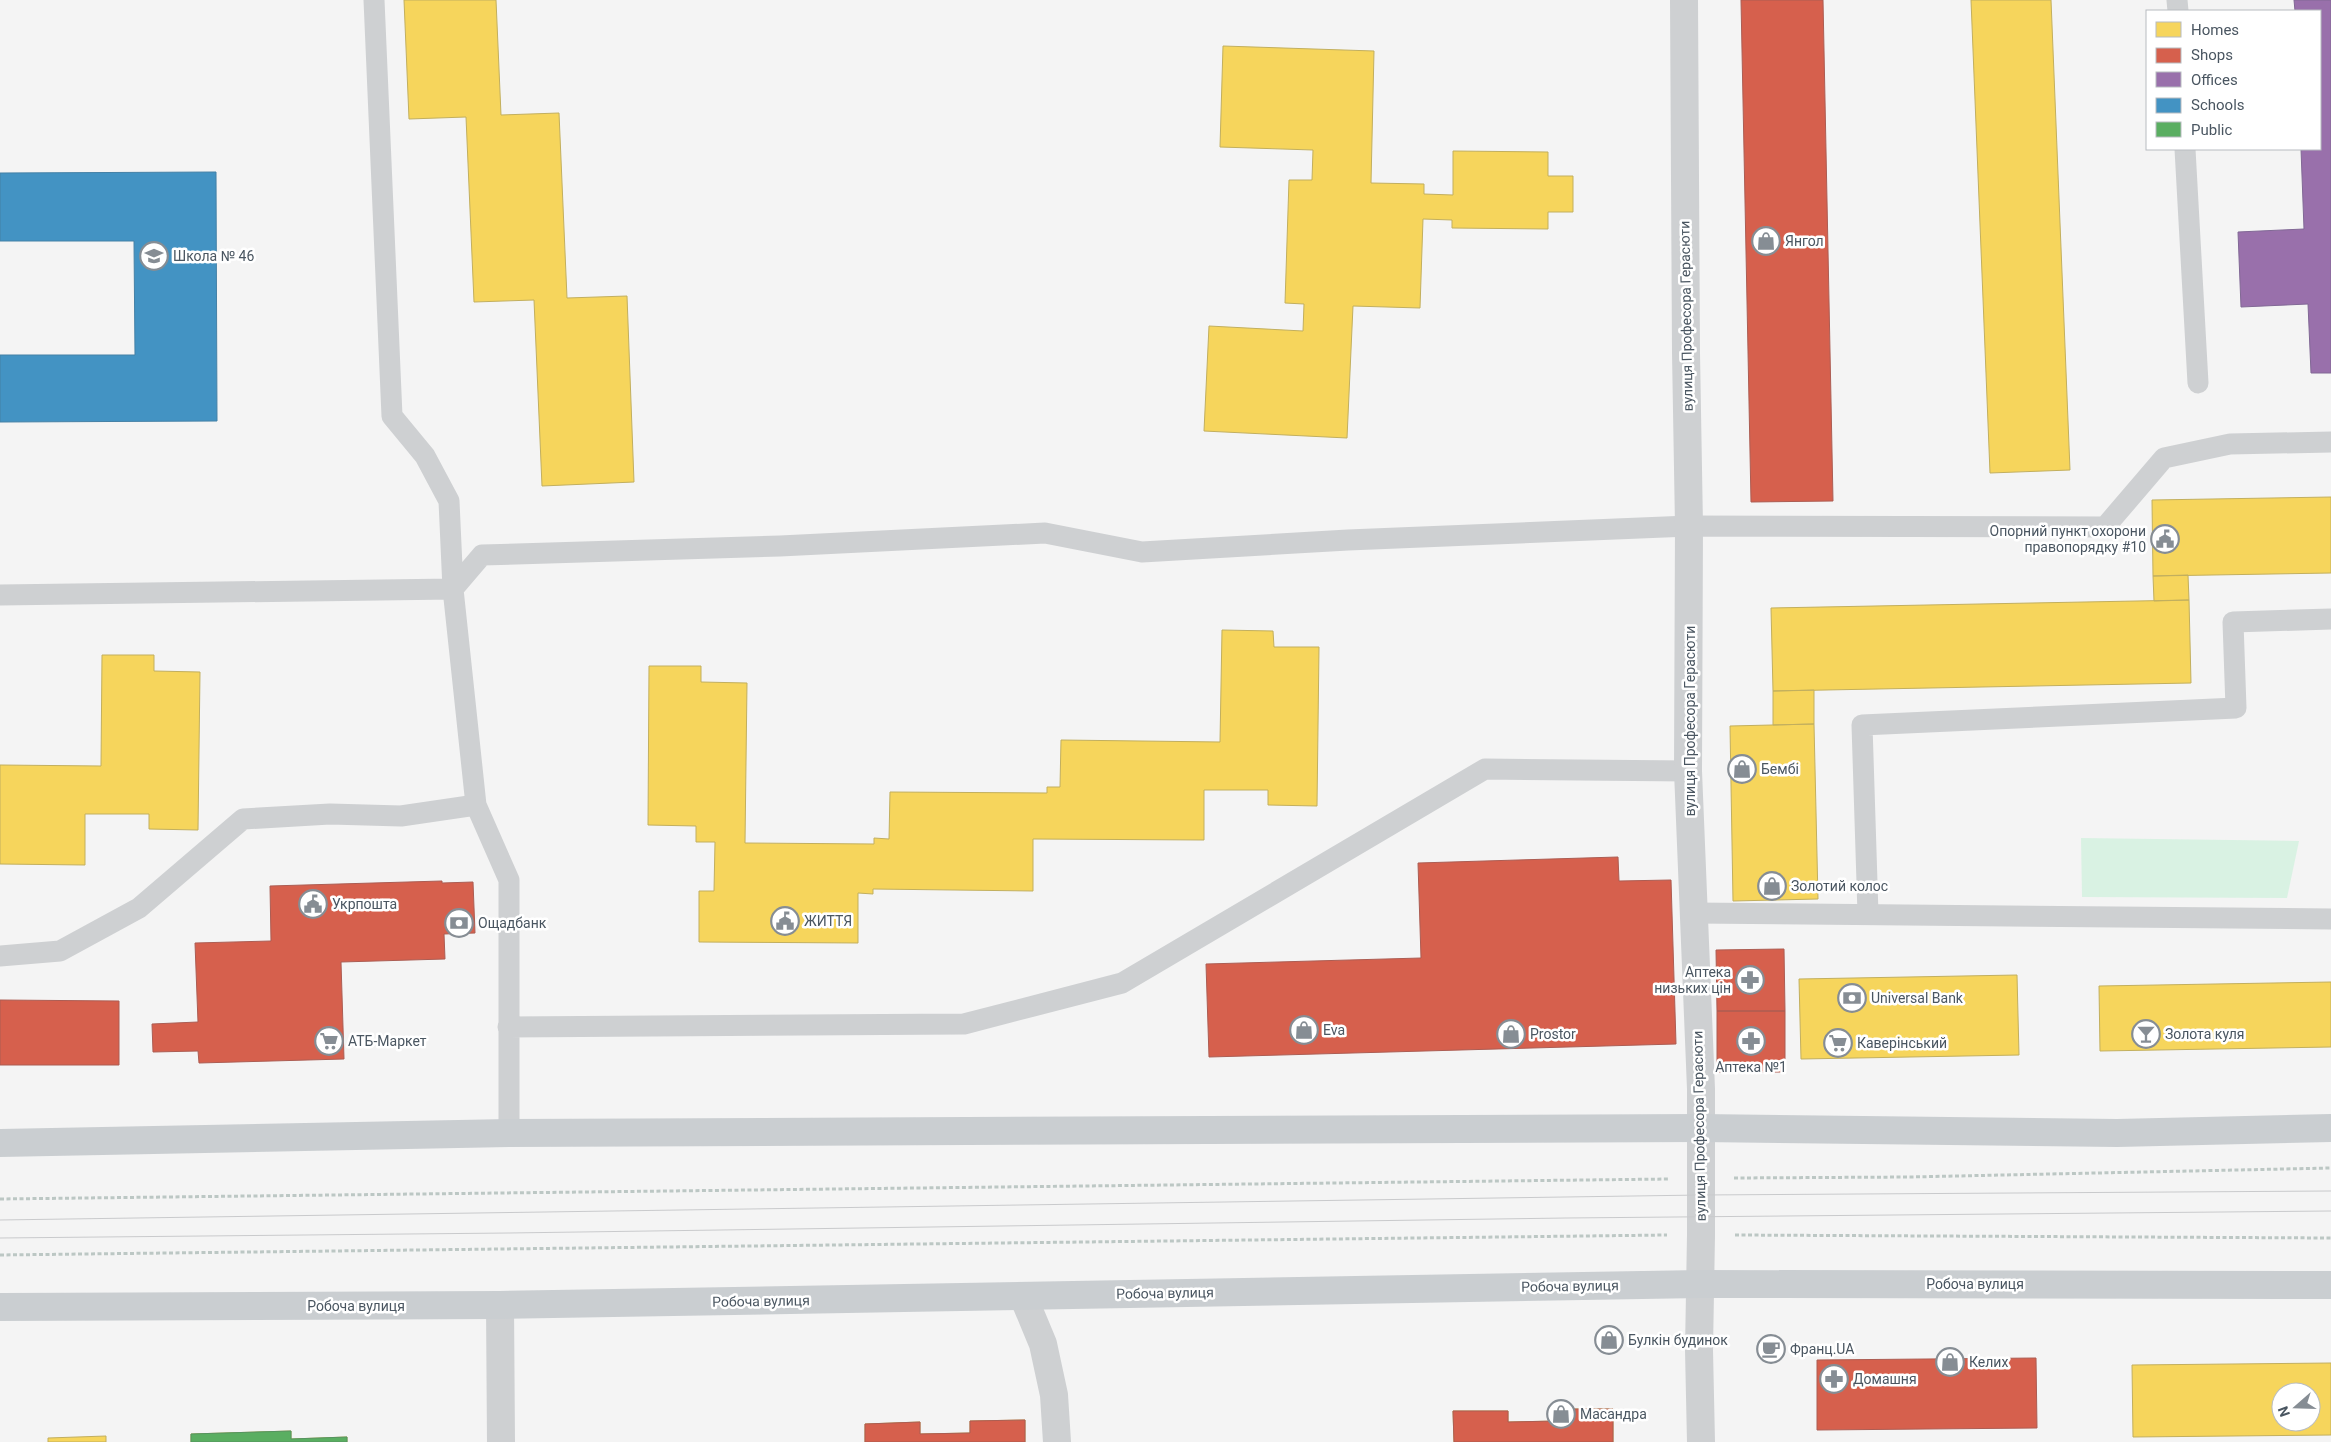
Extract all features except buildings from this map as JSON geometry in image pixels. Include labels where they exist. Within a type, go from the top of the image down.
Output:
[{"type":"main road","points":[[0,1143],[509,1133],[1701,1128],[2117,1133],[2331,1128]]},
{"type":"main road","name":"Робоча вулиця","points":[[0,1307],[500,1305],[1701,1284],[2331,1285]]},
{"type":"street","name":"вулиця Професора Герасюти","points":[[1684,0],[1689,526],[1688,771],[1701,1128],[1700,1442]]},
{"type":"street","points":[[1024,1296],[1043,1344],[1054,1395],[1057,1442]]},
{"type":"street","points":[[500,1305],[501,1442]]},
{"type":"lane","points":[[374,0],[392,416],[425,456],[449,500],[453,589],[476,805],[509,880],[509,1133]]},
{"type":"lane","points":[[2185,150],[2198,384]]},
{"type":"lane","points":[[0,595],[453,589],[482,555],[780,546],[1045,533],[1142,552],[1348,540],[1689,526],[2105,528],[2164,458],[2230,444],[2331,442]]},
{"type":"lane","points":[[1868,914],[1862,725],[2236,708],[2233,622],[2331,619]]},
{"type":"lane","points":[[508,1027],[964,1024],[1122,983],[1485,769],[1688,771]]},
{"type":"lane","points":[[0,956],[60,951],[139,908],[243,819],[330,814],[401,816],[476,805]]},
{"type":"lane","points":[[1693,912],[2331,919]]},
{"type":"path","points":[[0,1199],[1617,1178],[1910,1177],[2331,1168]]},
{"type":"path","points":[[0,1255],[1701,1234],[2331,1238]]},
{"type":"green space","points":[[2081,838],[2299,841],[2287,898],[2082,897]]},
{"type":"tram line","points":[[0,1220],[1701,1195],[2331,1191]]},
{"type":"tram line","points":[[0,1238],[509,1233],[1566,1218],[2331,1211]]},
{"type":"place","name":"Янгол","points":[[1766,241]]},
{"type":"place","name":"Школа № 46","points":[[154,256]]},
{"type":"place","name":"Опорний пункт охорони правопорядку #10","points":[[2165,539]]},
{"type":"place","name":"Бембі","points":[[1742,769]]},
{"type":"place","name":"Золотий колос","points":[[1772,886]]},
{"type":"place","name":"Укрпошта","points":[[313,904]]},
{"type":"place","name":"ЖИТТЯ","points":[[785,921]]},
{"type":"place","name":"Ощадбанк","points":[[459,923]]},
{"type":"place","name":"Аптека низьких цін","points":[[1750,980]]},
{"type":"place","name":"Universal Bank","points":[[1852,998]]},
{"type":"place","name":"Eva","points":[[1304,1030]]},
{"type":"place","name":"Prostor","points":[[1511,1034]]},
{"type":"place","name":"Золота куля","points":[[2146,1034]]},
{"type":"place","name":"АТБ-Маркет","points":[[329,1041]]},
{"type":"place","name":"Аптека №1","points":[[1751,1041]]},
{"type":"place","name":"Каверінський","points":[[1838,1043]]},
{"type":"place","name":"Булкін будинок","points":[[1609,1340]]},
{"type":"place","name":"Франц.UA","points":[[1771,1349]]},
{"type":"place","name":"Келих","points":[[1950,1362]]},
{"type":"place","name":"Домашня","points":[[1834,1379]]},
{"type":"place","name":"Масандра","points":[[1561,1414]]}]
